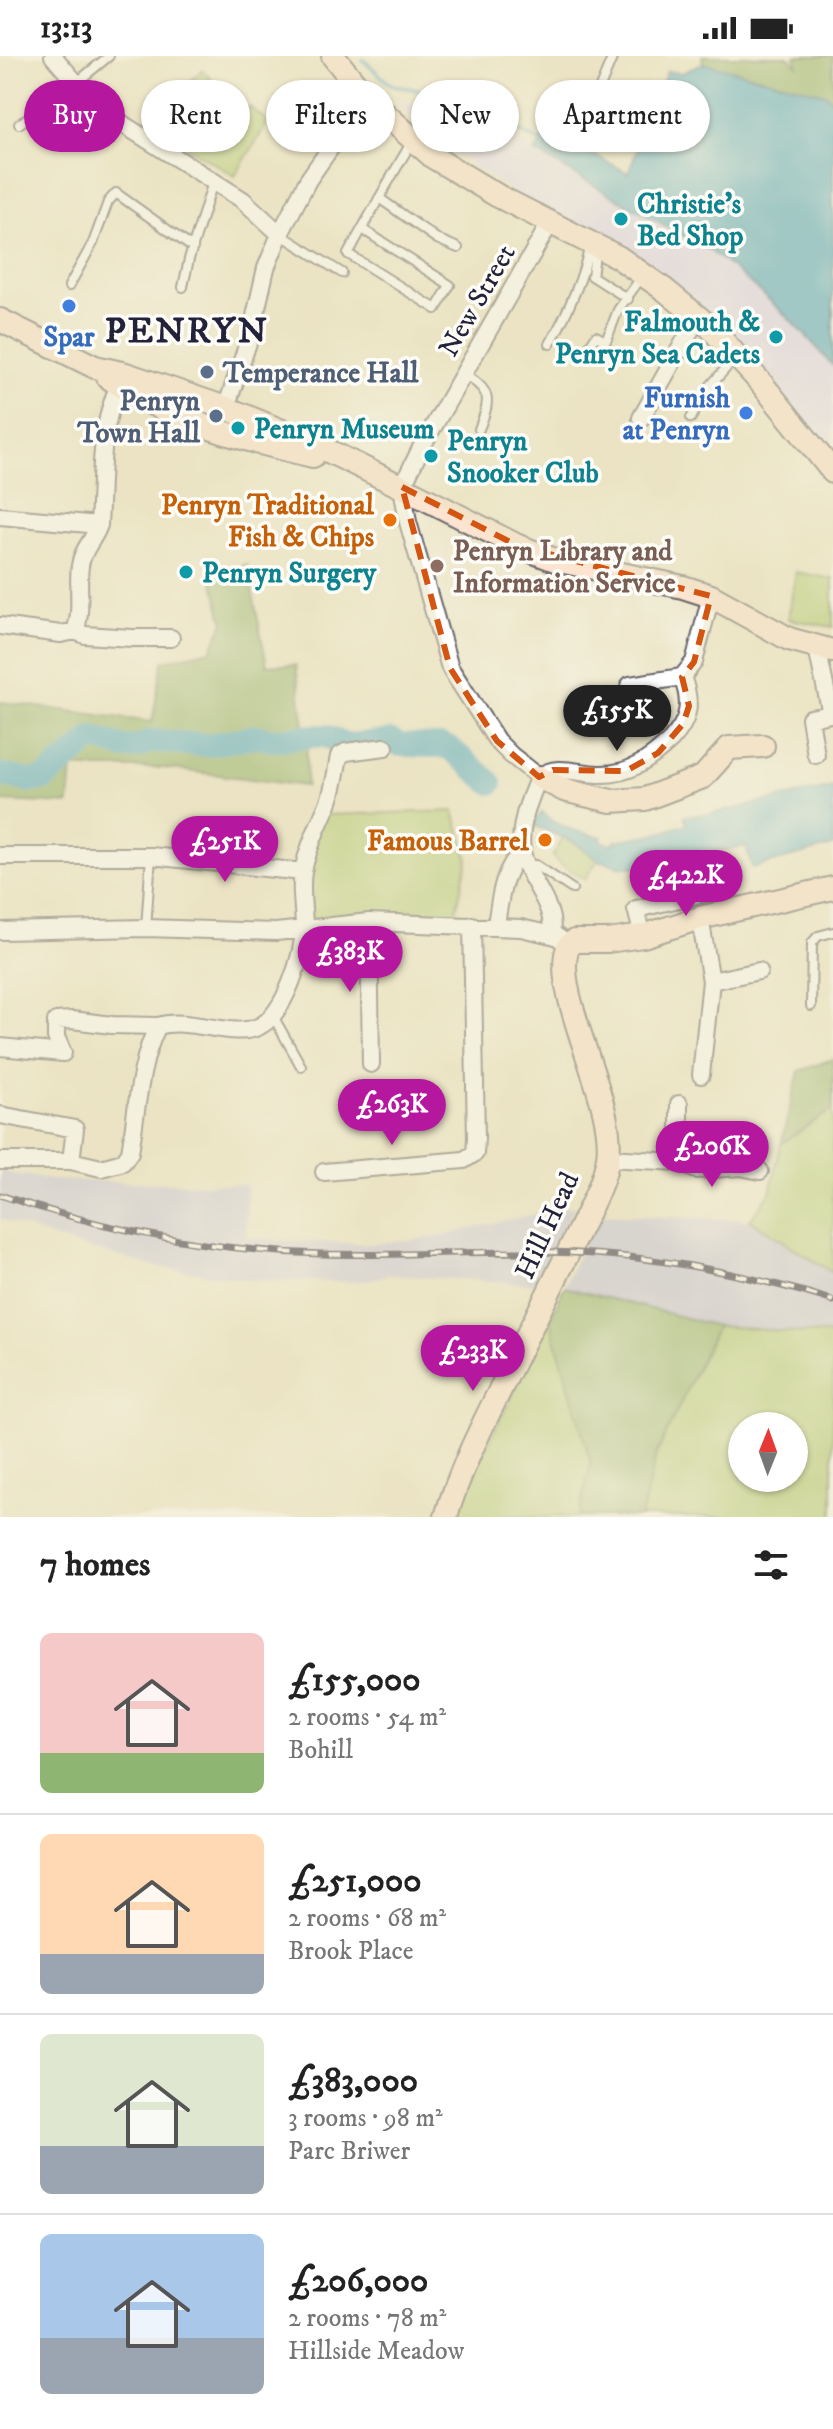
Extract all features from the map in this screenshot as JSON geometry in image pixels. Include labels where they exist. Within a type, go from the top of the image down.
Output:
[{"type":"street","points":[[53,56],[73,80]]},
{"type":"street","points":[[333,56],[352,80]]},
{"type":"street","points":[[395,123],[411,137]]},
{"type":"street","points":[[125,126],[243,200],[280,234]]},
{"type":"street","points":[[226,408],[251,334],[266,268],[308,180],[328,152]]},
{"type":"street","points":[[427,152],[498,196],[618,257],[698,317],[737,356],[833,472]]},
{"type":"street","name":"New Street","points":[[402,487],[550,223]]},
{"type":"street","points":[[641,418],[698,317]]},
{"type":"street","points":[[0,320],[95,367],[119,385],[201,424],[246,439],[350,463]]},
{"type":"street","points":[[95,367],[126,374],[226,408],[314,444],[518,546],[555,560],[683,587],[711,596],[789,639],[825,650],[832,714],[810,718],[816,755]]},
{"type":"street","points":[[75,631],[82,556],[99,525],[104,435],[109,407],[119,385]]},
{"type":"street","points":[[402,487],[408,522],[450,668],[497,741],[539,777],[564,790],[611,801],[645,799],[703,777],[729,748],[763,746]]},
{"type":"street","points":[[0,516],[99,525]]},
{"type":"street","points":[[630,685],[682,677],[694,662],[711,596]]},
{"type":"street","points":[[0,626],[61,634],[75,631],[85,635],[171,638]]},
{"type":"street","points":[[560,939],[524,859],[524,820],[539,777],[558,769],[596,774],[617,773],[644,763],[658,753],[683,724],[689,706],[682,677]]},
{"type":"street","points":[[0,1047],[63,1053],[56,1037],[56,1021],[158,1026],[171,1022],[247,1031],[261,1026],[273,1016],[287,996],[304,930],[303,872],[316,827],[329,802],[339,756],[346,752],[385,747]]},
{"type":"street","points":[[0,856],[151,856],[303,872]]},
{"type":"street","points":[[496,925],[506,878],[514,859],[524,859]]},
{"type":"street","points":[[0,931],[146,928],[276,932],[369,922],[496,925],[560,939],[608,941],[643,936],[700,918],[833,888]]},
{"type":"street","points":[[643,936],[636,909],[714,891]]},
{"type":"street","points":[[700,918],[711,981],[701,1075]]},
{"type":"street","points":[[369,922],[371,1064]]},
{"type":"street","points":[[324,1172],[464,1160],[475,1153],[472,925]]},
{"type":"street","name":"Hill Head","points":[[446,1517],[471,1448],[587,1212],[608,1158],[609,1141],[599,1092],[568,988],[560,939]]},
{"type":"street","points":[[711,981],[759,971]]},
{"type":"street","points":[[0,1161],[71,1161],[101,1168],[123,1162],[130,1152],[146,1056],[158,1026]]},
{"type":"street","points":[[679,1104],[679,1162]]},
{"type":"street","points":[[0,1115],[75,1129],[71,1161]]},
{"type":"street","points":[[608,1158],[679,1162],[696,1170],[741,1167],[760,1171]]},
{"type":"lane","points":[[80,80],[109,56]]},
{"type":"lane","points":[[603,80],[613,56]]},
{"type":"lane","points":[[19,124],[24,120]]},
{"type":"lane","points":[[362,229],[450,285],[436,309],[348,254],[379,198],[411,142]]},
{"type":"lane","points":[[183,287],[213,182]]},
{"type":"lane","points":[[69,286],[93,243],[108,202],[116,193],[193,248]]},
{"type":"lane","points":[[379,198],[437,239],[458,248]]},
{"type":"lane","points":[[280,234],[342,273]]},
{"type":"lane","points":[[593,245],[592,276],[628,299]]},
{"type":"lane","points":[[550,344],[566,316],[593,245]]},
{"type":"lane","points":[[583,356],[596,336],[606,341],[618,310],[643,275]]},
{"type":"lane","points":[[691,418],[711,385],[737,356]]},
{"type":"lane","points":[[463,374],[478,383],[487,397],[488,405],[479,429]]},
{"type":"lane","points":[[146,928],[151,856]]},
{"type":"lane","points":[[524,859],[572,889]]},
{"type":"lane","points":[[811,1006],[812,943],[818,936],[833,932]]},
{"type":"lane","points":[[273,1016],[301,1066]]},
{"type":"highlighted area","points":[[402,487],[518,546],[711,596],[694,662],[682,677],[689,706],[683,724],[658,753],[626,771],[553,770],[539,777],[497,741],[450,668]]},
{"type":"shaded area","points":[[396,102],[411,104],[411,117]]},
{"type":"shaded area","points":[[519,142],[710,251],[733,269],[807,335],[833,366],[833,457],[770,378],[527,201],[453,152],[519,152]]},
{"type":"shaded area","points":[[0,1171],[51,1180],[247,1185],[246,1237],[273,1240],[374,1244],[437,1237],[575,1207],[559,1235],[547,1267],[535,1284],[389,1275],[356,1282],[249,1280],[157,1267],[65,1242],[0,1219]]},
{"type":"shaded area","points":[[597,1214],[750,1220],[833,1273],[833,1335],[717,1326],[564,1287]]},
{"type":"green space","points":[[702,56],[788,56],[798,66],[795,56],[833,56],[833,102],[825,94],[703,63]]},
{"type":"green space","points":[[202,70],[212,80],[192,80]]},
{"type":"green space","points":[[250,107],[266,120],[250,151]]},
{"type":"green space","points":[[195,152],[250,152],[235,176]]},
{"type":"green space","points":[[247,564],[267,665],[296,665],[307,748],[306,786],[163,768],[72,768],[69,804],[0,801],[0,702],[152,722],[163,661],[211,650],[224,623],[212,577]]},
{"type":"green space","points":[[796,572],[833,579],[833,627],[788,619]]},
{"type":"green space","points":[[454,811],[468,859],[453,924],[304,930],[303,872],[322,815]]},
{"type":"green space","points":[[563,838],[574,842],[598,860],[585,879],[552,857]]},
{"type":"green space","points":[[833,1059],[833,1109],[781,1144],[799,1071]]},
{"type":"green space","points":[[833,1109],[833,1273],[750,1220],[770,1193],[781,1144]]},
{"type":"green space","points":[[564,1287],[717,1326],[656,1455],[641,1517],[579,1517],[591,1463],[550,1320]]},
{"type":"green space","points":[[550,1320],[591,1463],[579,1517],[456,1517],[481,1458]]},
{"type":"green space","points":[[717,1326],[833,1335],[833,1517],[641,1517],[656,1455]]},
{"type":"water","points":[[703,63],[826,94],[833,102],[833,366],[775,305],[710,251],[535,152],[589,152],[628,173],[636,152],[710,152],[710,80],[664,80],[667,71],[682,73]]},
{"type":"water","points":[[833,787],[833,846],[752,868],[746,846],[644,867],[622,867],[598,860],[574,842],[533,825],[542,812],[562,826],[602,837],[601,841],[613,845],[615,841],[660,833],[687,824],[684,816],[709,814]]},
{"type":"waterway","points":[[363,60],[391,85],[418,90],[481,111],[535,139]]},
{"type":"waterway","points":[[0,775],[31,781],[44,779],[93,738],[125,748],[138,747],[150,741],[207,745],[256,736],[272,740],[325,736],[349,745],[392,741],[400,745],[441,746],[451,749],[491,783]]},
{"type":"railway","points":[[0,1195],[79,1219],[199,1243],[322,1254],[518,1252],[604,1255],[718,1271],[833,1301]]},
{"type":"place","name":"Christie's Bed Shop","points":[[621,219]]},
{"type":"place","name":"Spar","points":[[69,306]]},
{"type":"place","name":"Falmouth & Penryn Sea Cadets","points":[[776,337]]},
{"type":"place","name":"Temperance Hall","points":[[207,372]]},
{"type":"place","name":"Furnish at Penryn","points":[[746,413]]},
{"type":"place","name":"Penryn Town Hall","points":[[216,416]]},
{"type":"place","name":"Penryn Museum","points":[[238,428]]},
{"type":"place","name":"Penryn Snooker Club","points":[[431,456]]},
{"type":"place","name":"Penryn Traditional Fish & Chips","points":[[390,520]]},
{"type":"place","name":"Penryn Library and Information Service","points":[[437,566]]},
{"type":"place","name":"Penryn Surgery","points":[[186,572]]},
{"type":"place","name":"Famous Barrel","points":[[545,840]]},
{"type":"district","name":"PENRYN","points":[[187,329]]}]
